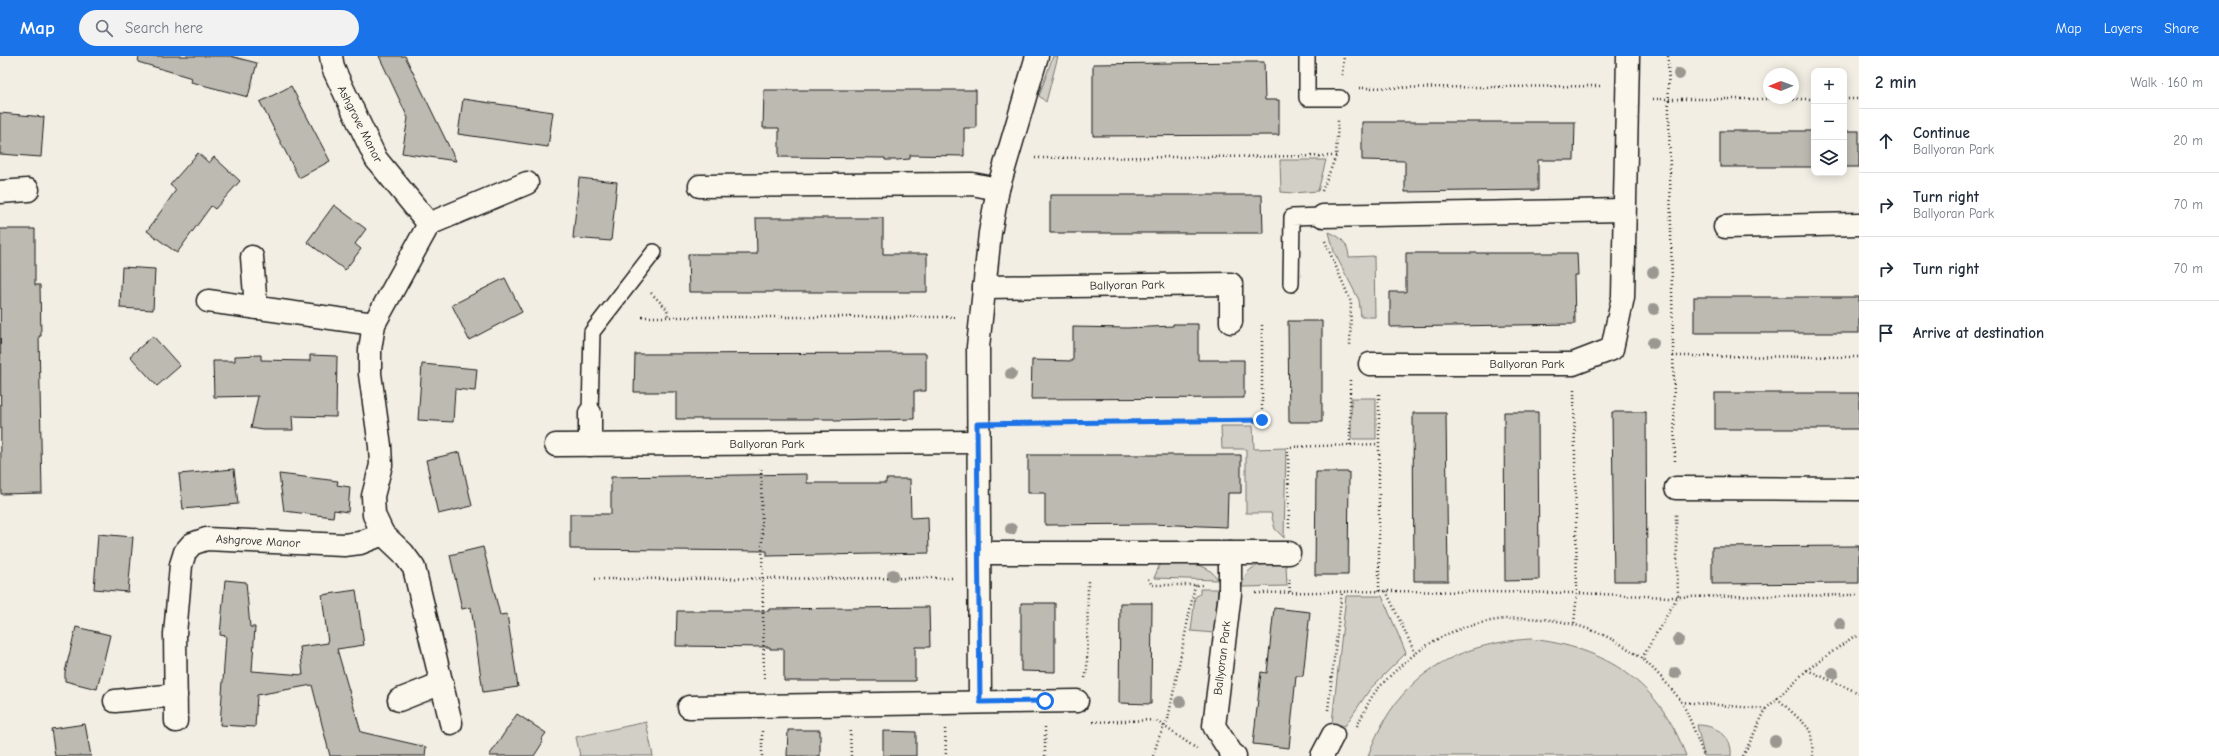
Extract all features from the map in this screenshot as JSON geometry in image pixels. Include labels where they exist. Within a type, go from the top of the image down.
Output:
[{"type":"street","name":"Ashgrove Manor","points":[[331,56],[339,81],[376,159],[429,224]]},
{"type":"street","points":[[980,702],[980,553],[977,433],[978,347],[990,233],[998,189],[1037,56]]},
{"type":"street","name":"Ballyoran Park","points":[[1370,364],[1573,364],[1612,349],[1623,297],[1628,56]]},
{"type":"street","points":[[451,723],[414,568],[403,553],[383,534],[374,515],[373,496],[381,465],[380,446],[370,374],[370,350],[374,324],[429,224],[527,183]]},
{"type":"street","points":[[700,186],[972,184],[998,189]]},
{"type":"street","points":[[0,192],[28,190]]},
{"type":"street","points":[[1323,216],[1624,210]]},
{"type":"street","points":[[1725,227],[1859,224]]},
{"type":"street","points":[[252,257],[256,308]]},
{"type":"street","name":"Ballyoran Park","points":[[984,287],[1231,284],[1231,322]]},
{"type":"street","points":[[208,301],[374,324]]},
{"type":"street","points":[[590,414],[590,445]]},
{"type":"street","name":"Ballyoran Park","points":[[556,445],[760,444],[977,433]]},
{"type":"street","points":[[1676,488],[1859,489]]},
{"type":"street","name":"Ashgrove Manor","points":[[176,721],[175,634],[181,565],[185,552],[192,544],[206,539],[344,545],[360,543],[383,534]]},
{"type":"street","points":[[980,553],[1289,553]]},
{"type":"street","name":"Ballyoran Park","points":[[1230,553],[1230,593],[1214,726],[1233,755]]},
{"type":"street","points":[[399,700],[442,683]]},
{"type":"street","points":[[115,701],[176,695]]},
{"type":"street","points":[[689,707],[1077,701]]},
{"type":"street","points":[[1322,756],[1333,736]]},
{"type":"lane","points":[[1307,56],[1307,98],[1340,93]]},
{"type":"lane","points":[[1291,284],[1292,217],[1323,216]]},
{"type":"lane","points":[[590,414],[592,332],[654,252]]},
{"type":"path","points":[[1344,56],[1336,156],[1322,190],[1325,242],[1351,302],[1350,351]]},
{"type":"path","points":[[1642,658],[1678,596],[1668,56]]},
{"type":"path","points":[[1340,93],[1627,92],[1668,99],[1811,99]]},
{"type":"path","points":[[1847,99],[1859,99]]},
{"type":"path","points":[[1009,153],[1041,159],[1336,156]]},
{"type":"path","points":[[634,277],[668,309],[668,317]]},
{"type":"path","points":[[642,317],[981,317]]},
{"type":"path","points":[[977,433],[1262,420],[1262,325]]},
{"type":"path","points":[[1673,356],[1859,357]]},
{"type":"path","points":[[1573,364],[1577,593],[1574,624]]},
{"type":"path","points":[[1350,372],[1350,445]]},
{"type":"path","points":[[1379,591],[1380,392]]},
{"type":"path","points":[[760,444],[764,679],[762,705]]},
{"type":"path","points":[[1290,592],[1288,447],[1379,444]]},
{"type":"path","points":[[1089,553],[1087,670],[1077,701],[1091,722],[1156,720],[1203,754],[1233,755]]},
{"type":"path","points":[[594,579],[980,578]]},
{"type":"path","points":[[1153,756],[1168,719],[1195,585]]},
{"type":"path","points":[[1342,591],[1326,730],[1333,736],[1349,742],[1375,692],[1415,653],[1451,632],[1491,620],[1533,617],[1574,624],[1610,638],[1642,658],[1681,702],[1704,756]]},
{"type":"path","points":[[1386,591],[1415,653]]},
{"type":"path","points":[[1230,593],[1386,591],[1577,593],[1678,596],[1859,595]]},
{"type":"path","points":[[1743,756],[1766,709],[1807,670],[1853,637],[1859,636]]},
{"type":"path","points":[[1807,670],[1859,693]]},
{"type":"path","points":[[1778,698],[1811,730],[1813,756]]},
{"type":"path","points":[[1681,702],[1766,709]]},
{"type":"shaded area","points":[[1053,56],[1058,56],[1046,102],[1039,96]]},
{"type":"shaded area","points":[[1280,160],[1326,160],[1318,191],[1293,193],[1281,192]]},
{"type":"shaded area","points":[[1329,232],[1343,241],[1347,248],[1349,257],[1374,256],[1375,317],[1361,317],[1359,300],[1334,252]]},
{"type":"shaded area","points":[[1351,398],[1376,398],[1376,439],[1351,439]]},
{"type":"shaded area","points":[[1221,426],[1253,426],[1254,449],[1286,448],[1284,538],[1275,529],[1271,513],[1246,513],[1246,449],[1222,449]]},
{"type":"shaded area","points":[[1160,564],[1193,564],[1207,569],[1213,573],[1218,580],[1154,578]]},
{"type":"shaded area","points":[[1264,564],[1286,564],[1287,586],[1242,587],[1244,579],[1252,568]]},
{"type":"shaded area","points":[[1200,589],[1218,589],[1214,633],[1191,631],[1195,597],[1200,594]]},
{"type":"shaded area","points":[[1346,596],[1382,596],[1406,653],[1370,689],[1345,726],[1332,723]]},
{"type":"shaded area","points":[[1530,639],[1557,643],[1583,650],[1606,660],[1627,673],[1645,689],[1661,708],[1675,730],[1686,756],[1368,756],[1380,729],[1394,706],[1410,686],[1430,670],[1451,658],[1475,649],[1501,642]]},
{"type":"shaded area","points":[[646,722],[653,756],[580,756],[576,737]]},
{"type":"shaded area","points":[[1697,725],[1711,727],[1722,733],[1729,743],[1731,756],[1704,756]]},
{"type":"building","points":[[139,56],[230,56],[257,63],[248,97],[191,82],[192,78],[138,62]]},
{"type":"building","points":[[379,56],[405,56],[456,161],[402,153],[408,118]]},
{"type":"building","points":[[1264,62],[1265,100],[1279,100],[1279,135],[1093,136],[1093,64]]},
{"type":"building","points":[[291,86],[330,161],[299,178],[260,102]]},
{"type":"building","points":[[764,90],[976,90],[976,128],[964,128],[964,156],[910,155],[910,159],[897,160],[885,160],[885,158],[779,157],[779,128],[763,128]]},
{"type":"building","points":[[463,99],[553,112],[548,147],[458,134]]},
{"type":"building","points":[[0,113],[44,117],[41,157],[0,154]]},
{"type":"building","points":[[1362,122],[1575,122],[1574,160],[1538,160],[1538,190],[1405,192],[1405,161],[1362,160]]},
{"type":"building","points":[[1720,131],[1811,131],[1811,167],[1720,167]]},
{"type":"building","points":[[1847,131],[1859,131],[1859,167],[1847,167]]},
{"type":"building","points":[[198,153],[209,163],[214,157],[240,181],[215,209],[211,206],[177,253],[147,231],[176,190],[170,185]]},
{"type":"building","points":[[579,178],[617,182],[611,241],[573,238]]},
{"type":"building","points":[[1050,195],[1262,195],[1263,233],[1050,233]]},
{"type":"building","points":[[334,205],[366,229],[355,244],[361,249],[345,270],[307,242]]},
{"type":"building","points":[[756,218],[883,218],[883,254],[927,254],[927,292],[689,292],[688,254],[757,254]]},
{"type":"building","points":[[0,229],[35,229],[35,285],[40,285],[41,336],[39,336],[42,493],[1,494]]},
{"type":"building","points":[[1406,253],[1577,253],[1578,275],[1574,275],[1575,324],[1390,327],[1390,292],[1406,292]]},
{"type":"building","points":[[122,267],[155,269],[153,310],[120,308]]},
{"type":"building","points":[[505,278],[522,312],[469,340],[452,305]]},
{"type":"building","points":[[1694,297],[1859,297],[1859,333],[1694,333]]},
{"type":"building","points":[[1288,321],[1322,321],[1322,422],[1289,422]]},
{"type":"building","points":[[1173,324],[1198,324],[1198,360],[1244,360],[1244,398],[1031,399],[1032,360],[1073,361],[1073,327],[1127,328],[1173,326]]},
{"type":"building","points":[[153,336],[180,366],[157,386],[130,356]]},
{"type":"building","points":[[926,353],[926,391],[914,391],[914,419],[834,421],[834,419],[676,419],[676,392],[634,392],[635,354]]},
{"type":"building","points":[[261,355],[261,360],[310,361],[310,355],[337,356],[336,417],[292,416],[293,430],[263,430],[251,428],[258,396],[214,397],[213,361],[235,361],[235,356]]},
{"type":"building","points":[[422,364],[477,369],[475,391],[455,389],[453,422],[418,420]]},
{"type":"building","points":[[1715,393],[1859,393],[1859,429],[1715,429]]},
{"type":"building","points":[[1504,412],[1538,412],[1539,580],[1505,581]]},
{"type":"building","points":[[1612,412],[1646,412],[1647,581],[1614,581]]},
{"type":"building","points":[[1413,413],[1446,413],[1448,581],[1414,581]]},
{"type":"building","points":[[460,452],[472,506],[438,514],[426,460]]},
{"type":"building","points":[[1028,455],[1241,455],[1241,493],[1228,493],[1227,527],[1151,524],[1045,525],[1045,493],[1028,493]]},
{"type":"building","points":[[234,469],[238,504],[183,509],[179,474]]},
{"type":"building","points":[[1316,472],[1349,472],[1348,575],[1315,575]]},
{"type":"building","points":[[279,474],[338,481],[337,485],[350,487],[348,512],[334,510],[333,517],[284,511]]},
{"type":"building","points":[[807,474],[807,483],[886,483],[886,479],[910,479],[911,518],[928,517],[929,553],[767,556],[767,551],[570,549],[570,514],[611,514],[611,477]]},
{"type":"building","points":[[98,534],[133,537],[128,592],[94,589]]},
{"type":"building","points":[[1859,546],[1859,583],[1712,584],[1712,547]]},
{"type":"building","points":[[483,547],[500,615],[507,614],[518,687],[483,692],[471,607],[462,609],[450,555]]},
{"type":"building","points":[[225,580],[246,582],[250,627],[255,627],[252,671],[303,675],[300,647],[328,643],[322,595],[356,590],[364,645],[337,649],[361,732],[426,747],[425,756],[330,756],[312,685],[257,695],[255,727],[220,725],[226,636],[220,635]]},
{"type":"building","points":[[1021,603],[1055,603],[1055,672],[1021,671]]},
{"type":"building","points":[[1120,603],[1152,603],[1151,704],[1119,703]]},
{"type":"building","points":[[929,607],[930,647],[915,647],[915,681],[784,681],[784,649],[770,649],[770,647],[676,646],[677,611],[769,611],[769,609]]},
{"type":"building","points":[[1274,608],[1310,612],[1303,676],[1296,676],[1289,748],[1253,744],[1261,672],[1267,673]]},
{"type":"building","points":[[76,627],[110,635],[97,689],[65,681],[65,672]]},
{"type":"building","points":[[517,714],[546,733],[541,740],[543,742],[534,756],[489,756]]},
{"type":"building","points":[[85,724],[91,756],[55,756],[51,729]]},
{"type":"building","points":[[788,730],[820,730],[820,756],[787,756]]},
{"type":"building","points":[[883,731],[916,732],[916,756],[883,756]]},
{"type":"route","points":[[1045,701],[980,702],[980,553],[977,424],[1262,420]]}]
